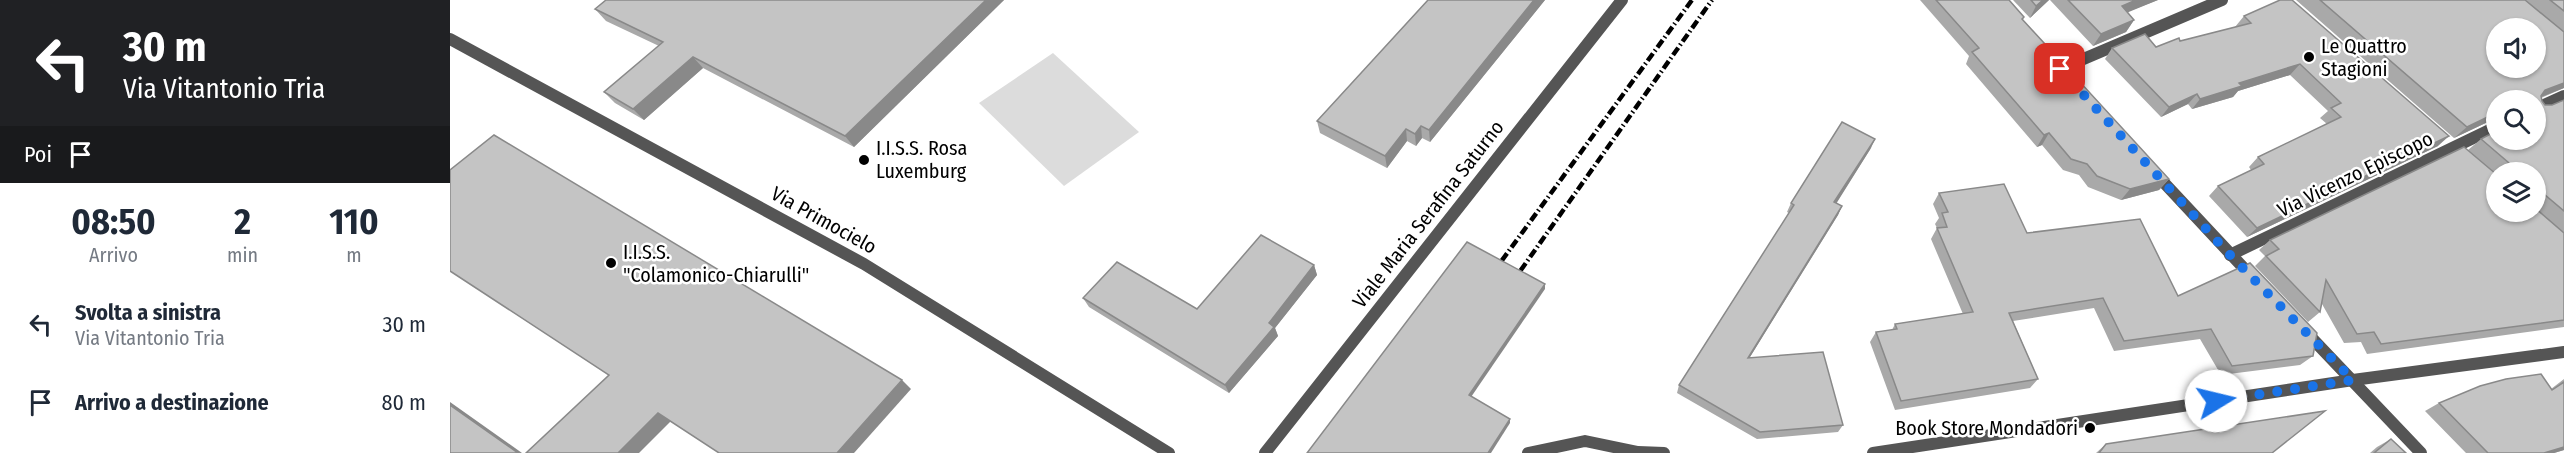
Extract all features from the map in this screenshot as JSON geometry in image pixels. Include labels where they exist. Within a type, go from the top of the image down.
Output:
[{"type":"street","name":"Viale Maria Serafina Saturno","points":[[1265,453],[1622,0]]},
{"type":"street","points":[[2060,69],[2222,0]]},
{"type":"street","name":"Via Primocielo","points":[[450,39],[864,264],[1169,453]]},
{"type":"street","points":[[2546,104],[2564,96]]},
{"type":"street","name":"Via Vicenzo Episcopo","points":[[2230,255],[2486,133]]},
{"type":"street","points":[[2145,162],[2263,289]]},
{"type":"street","points":[[2296,322],[2421,453]]},
{"type":"street","points":[[1873,453],[2353,380],[2564,352]]},
{"type":"street","points":[[1528,453],[1585,441],[1638,452],[1664,453]]},
{"type":"shaded area","points":[[1053,53],[1139,132],[1064,186],[979,103]]},
{"type":"building","points":[[606,0],[986,0],[845,136],[693,57],[633,109],[604,92],[663,42],[595,9]]},
{"type":"building","points":[[1428,0],[1534,0],[1429,130],[1421,126],[1415,134],[1406,129],[1385,156],[1317,121]]},
{"type":"building","points":[[1936,0],[2009,0],[2024,17],[2022,19],[2169,179],[2130,189],[2097,176],[2087,164],[2071,159],[2049,133],[2044,135],[1972,52],[1979,48]]},
{"type":"building","points":[[2031,0],[2043,0],[2036,6]]},
{"type":"building","points":[[2068,0],[2136,0],[2122,6],[2134,20],[2101,34]]},
{"type":"building","points":[[2280,0],[2292,0],[2449,136],[2257,228],[2218,186],[2264,164],[2258,157],[2341,117],[2331,108],[2341,103],[2300,64],[2239,83],[2242,86],[2200,99],[2197,94],[2169,107],[2112,48],[2145,34],[2156,47],[2179,38],[2180,41],[2251,23],[2244,16]]},
{"type":"building","points":[[2320,0],[2525,0],[2564,32],[2564,83],[2545,90],[2486,90],[2486,118],[2467,127]]},
{"type":"building","points":[[2550,0],[2564,0],[2564,11]]},
{"type":"building","points":[[2564,100],[2564,211],[2546,196],[2546,162],[2508,162],[2494,150],[2546,150],[2546,105]]},
{"type":"building","points":[[1842,122],[1875,139],[1834,202],[1842,206],[1748,358],[1823,352],[1843,425],[1760,432],[1679,385],[1794,205],[1791,203]]},
{"type":"building","points":[[494,135],[902,380],[837,453],[719,453],[658,413],[618,453],[526,453],[609,375],[450,271],[450,170]]},
{"type":"building","points":[[2464,147],[2486,166],[2486,222],[2546,222],[2546,217],[2564,233],[2564,320],[2381,344],[2374,332],[2357,334],[2326,280],[2320,312],[2266,256],[2279,249],[2270,240]]},
{"type":"building","points":[[2004,184],[2027,233],[2140,219],[2178,296],[2250,263],[2317,333],[2313,356],[2232,366],[2211,329],[2124,341],[2103,298],[2009,313],[2038,379],[1901,401],[1876,332],[1897,329],[1895,324],[1973,312],[1937,228],[1947,227],[1942,213],[1948,212],[1939,193]]},
{"type":"building","points":[[1261,235],[1314,265],[1269,323],[1274,327],[1225,385],[1083,298],[1117,262],[1197,309]]},
{"type":"building","points":[[1467,242],[1545,284],[1469,395],[1510,419],[1488,453],[1307,453]]},
{"type":"building","points":[[2541,374],[2552,390],[2564,382],[2564,447],[2544,453],[2488,453],[2439,403],[2480,386],[2506,379]]},
{"type":"building","points":[[450,405],[518,453],[450,453]]},
{"type":"building","points":[[2325,411],[2272,453],[2099,453],[2106,444]]},
{"type":"building","points":[[2391,439],[2406,453],[2374,453]]},
{"type":"railway","points":[[1492,274],[1692,0]]},
{"type":"railway","points":[[1511,284],[1712,0]]},
{"type":"place","name":"Le Quattro Stagioni","points":[[2309,57]]},
{"type":"place","name":"I.I.S.S. Rosa Luxemburg","points":[[864,160]]},
{"type":"place","name":"I.I.S.S. \"Colamonico-Chiarulli\"","points":[[611,263]]},
{"type":"place","name":"Book Store Mondadori","points":[[2090,428]]},
{"type":"route","points":[[2060,69],[2230,255],[2353,380],[2216,401]]}]
